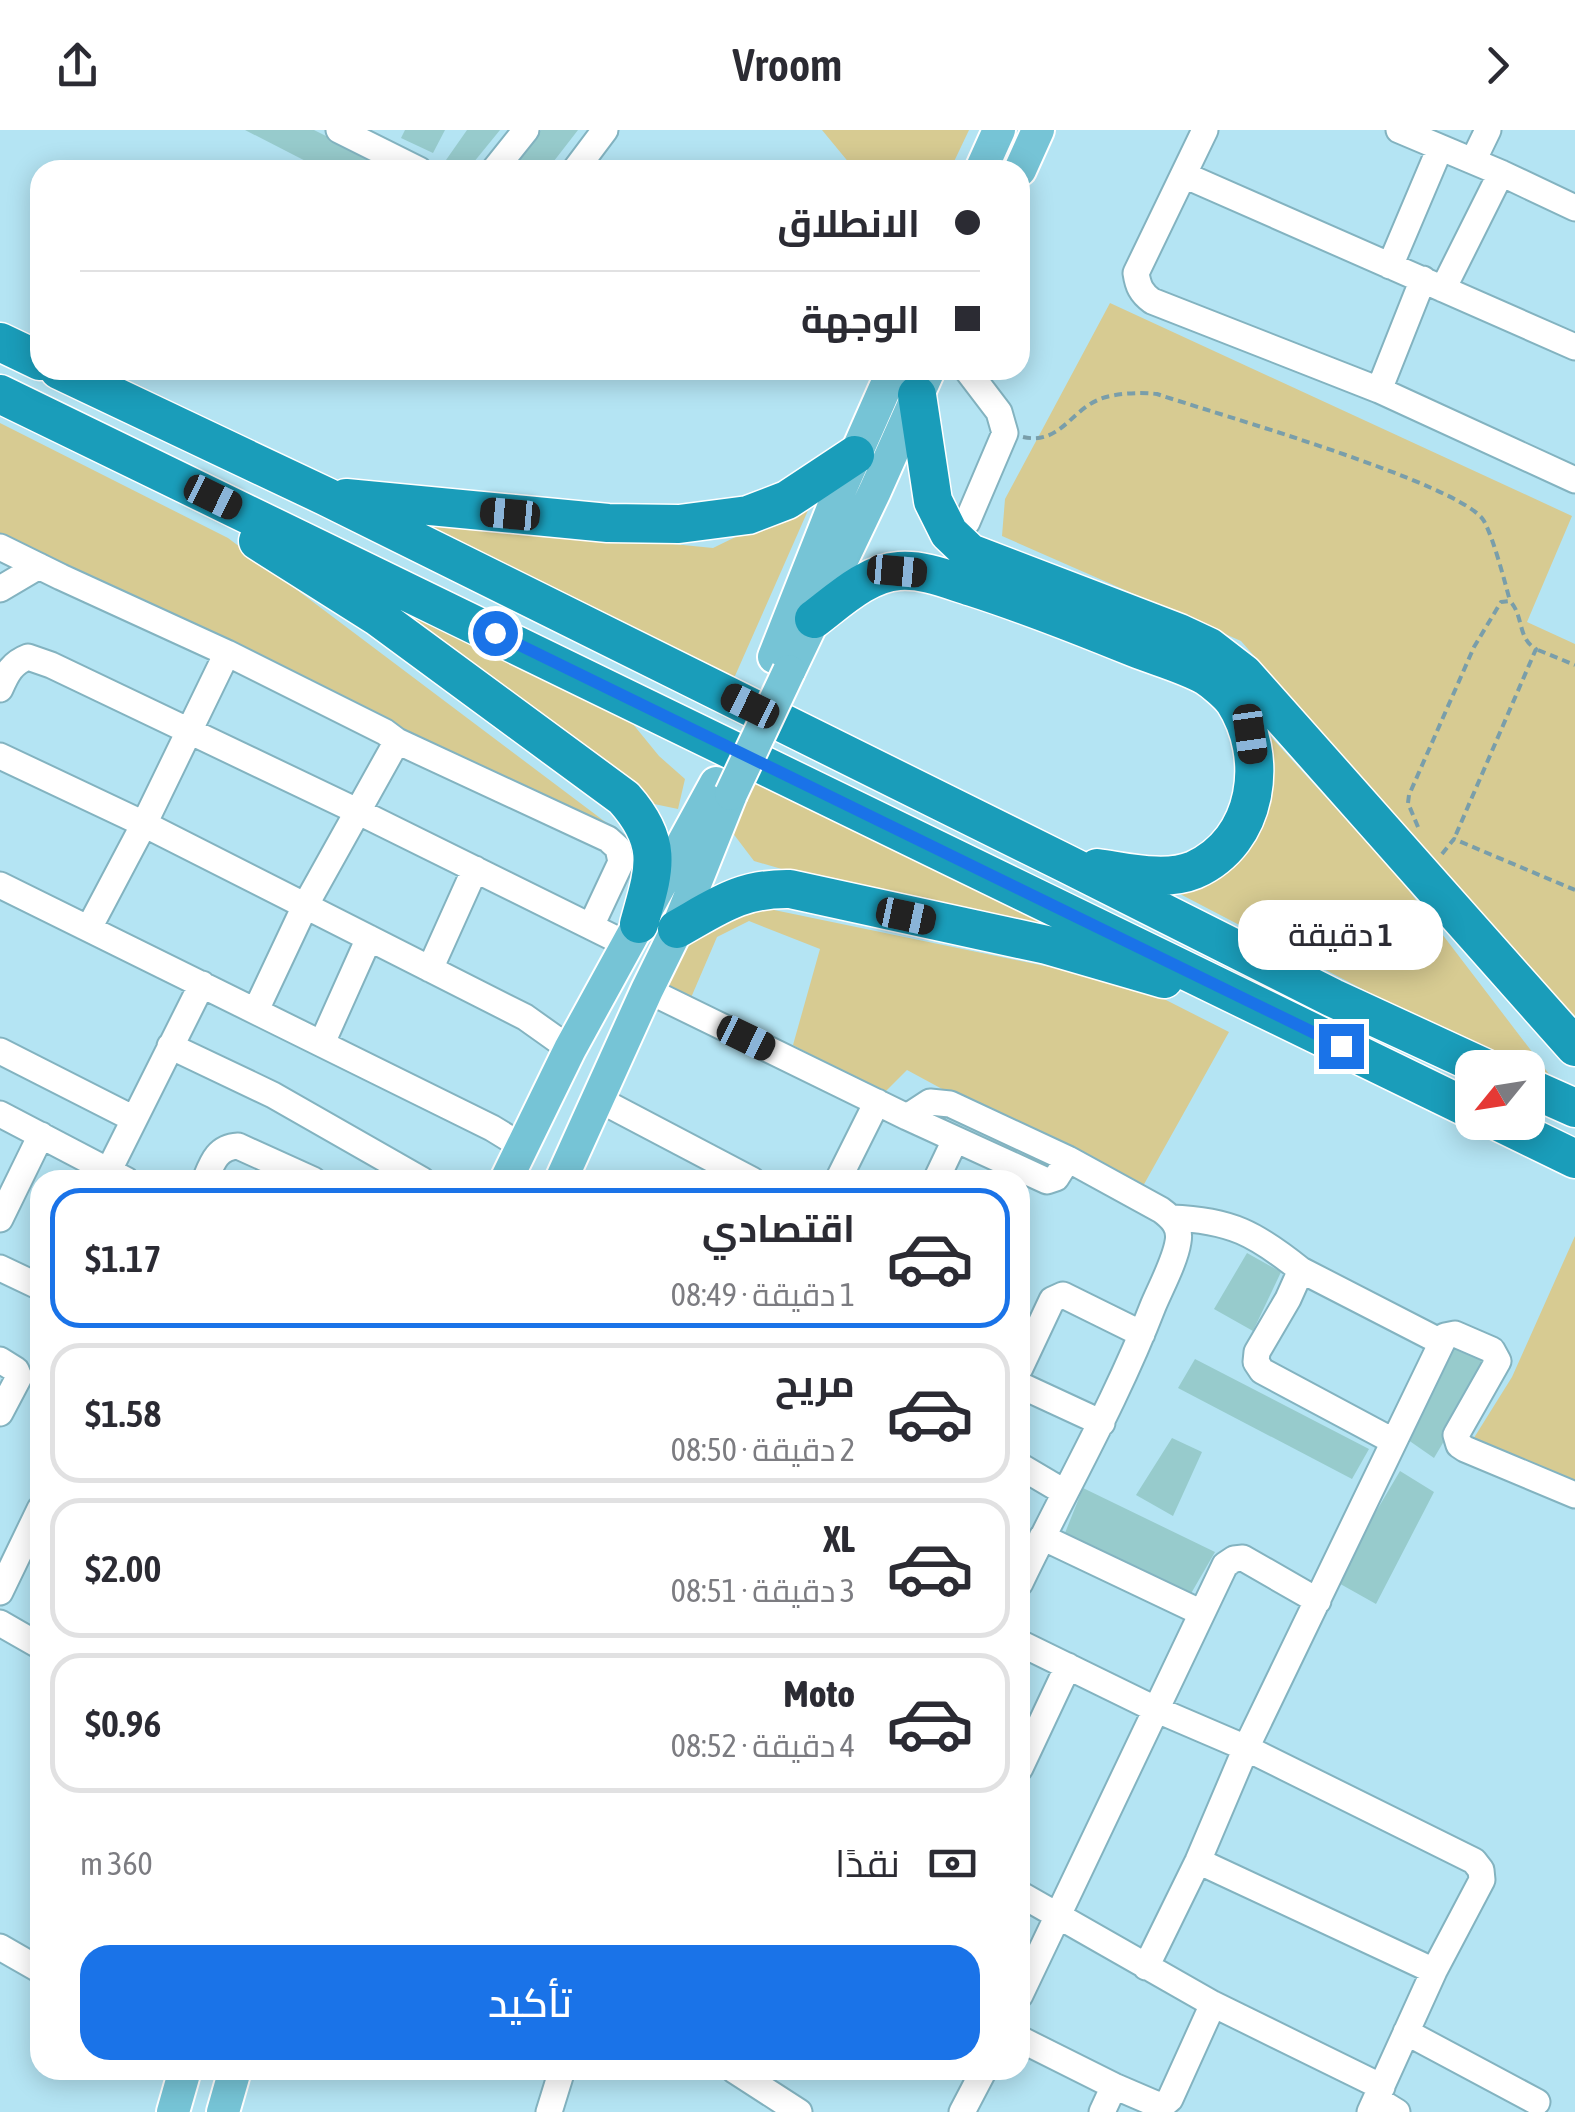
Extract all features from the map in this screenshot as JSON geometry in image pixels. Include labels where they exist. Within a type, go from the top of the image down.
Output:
[{"type":"highway","points":[[0,342],[30,356]]},
{"type":"highway","points":[[80,380],[327,497],[1333,998],[1455,1054]]},
{"type":"highway","points":[[913,380],[933,501],[949,533],[970,553],[1210,647],[1244,674],[1575,1047]]},
{"type":"highway","points":[[0,394],[1455,1102]]},
{"type":"highway","points":[[108,446],[378,617],[624,798],[642,818],[652,844],[652,874],[634,934]]},
{"type":"highway","points":[[327,497],[608,523],[678,524],[748,515],[787,500],[855,455]]},
{"type":"highway","points":[[814,619],[869,580],[897,571],[930,574],[1028,605],[1207,677],[1232,698],[1250,734],[1255,770],[1252,804],[1236,835],[1217,856],[1193,870],[1170,876],[1067,864]]},
{"type":"highway","points":[[677,929],[742,894],[764,888],[790,889],[1047,945],[1181,984],[1308,1030]]},
{"type":"highway","points":[[1545,1094],[1575,1108]]},
{"type":"highway","points":[[1536,1140],[1575,1159]]},
{"type":"main road","points":[[986,160],[999,130]]},
{"type":"main road","points":[[1024,160],[1038,130]]},
{"type":"main road","points":[[566,1170],[677,929],[724,789],[780,667],[855,455],[911,380]]},
{"type":"main road","points":[[780,667],[814,619],[912,380]]},
{"type":"main road","points":[[511,1170],[570,1049],[634,934],[724,789]]},
{"type":"main road","points":[[173,2112],[182,2080]]},
{"type":"main road","points":[[223,2112],[232,2080]]},
{"type":"street","points":[[340,130],[390,141],[409,160]]},
{"type":"street","points":[[502,160],[526,130]]},
{"type":"street","points":[[583,160],[605,130]]},
{"type":"street","points":[[1205,130],[1136,273],[1143,294],[1152,301],[1379,390],[1575,480]]},
{"type":"street","points":[[1399,130],[1575,208]]},
{"type":"street","points":[[1473,161],[1488,130]]},
{"type":"street","points":[[1390,266],[1440,148]]},
{"type":"street","points":[[1379,390],[1433,284],[1500,173]]},
{"type":"street","points":[[1184,176],[1575,347]]},
{"type":"street","points":[[967,522],[1005,432],[999,412],[975,380]]},
{"type":"street","points":[[0,546],[608,839],[618,848],[620,862],[591,926]]},
{"type":"street","points":[[0,589],[39,566]]},
{"type":"street","points":[[90,928],[227,653]]},
{"type":"street","points":[[0,689],[8,670],[20,660],[28,657],[51,665],[591,926],[634,934]]},
{"type":"street","points":[[256,1010],[305,906],[398,741]]},
{"type":"street","points":[[0,756],[144,824],[525,1017],[570,1049]]},
{"type":"street","points":[[430,969],[475,869]]},
{"type":"street","points":[[0,885],[492,1128],[523,1147]]},
{"type":"street","points":[[322,1043],[369,938]]},
{"type":"street","points":[[115,1170],[134,1118],[202,984]]},
{"type":"street","points":[[647,990],[1022,1170]]},
{"type":"street","points":[[170,1046],[273,1095],[404,1170]]},
{"type":"street","points":[[0,1051],[134,1118]]},
{"type":"street","points":[[598,1099],[733,1170]]},
{"type":"street","points":[[843,1170],[877,1102]]},
{"type":"street","points":[[908,1117],[930,1102],[950,1104],[1068,1159],[1171,1218],[1178,1228],[1178,1242],[1142,1334],[1102,1423],[1030,1562]]},
{"type":"street","points":[[0,1114],[100,1170]]},
{"type":"street","points":[[0,1220],[41,1135]]},
{"type":"street","points":[[941,1170],[955,1140]]},
{"type":"street","points":[[209,1170],[221,1151],[238,1146],[291,1170]]},
{"type":"street","points":[[1030,1173],[1047,1181],[1056,1178],[1068,1159]]},
{"type":"street","points":[[1171,1218],[1227,1224],[1272,1246],[1301,1270],[1441,1342]]},
{"type":"street","points":[[0,1268],[30,1282]]},
{"type":"street","points":[[1301,1270],[1257,1352],[1256,1362],[1262,1371],[1393,1442]]},
{"type":"street","points":[[1030,1347],[1052,1300],[1063,1295],[1142,1334]]},
{"type":"street","points":[[1146,1967],[1246,1748],[1445,1336],[1455,1334],[1492,1350],[1498,1357],[1456,1435],[1460,1445],[1575,1495]]},
{"type":"street","points":[[0,1360],[16,1370],[18,1377],[0,1413]]},
{"type":"street","points":[[1030,1390],[1102,1423]]},
{"type":"street","points":[[1030,1472],[1064,1492]]},
{"type":"street","points":[[2,1582],[30,1529]]},
{"type":"street","points":[[1042,1537],[1202,1613]]},
{"type":"street","points":[[1030,1970],[1225,1565],[1243,1558],[1318,1601]]},
{"type":"street","points":[[0,1622],[30,1640]]},
{"type":"street","points":[[1030,1648],[1246,1748],[1474,1861],[1482,1870],[1482,1880],[1406,2032],[1381,2102],[1030,1900]]},
{"type":"street","points":[[1030,1747],[1068,1666]]},
{"type":"street","points":[[1198,1860],[1434,1971]]},
{"type":"street","points":[[0,1947],[30,1964]]},
{"type":"street","points":[[1030,2044],[1114,2086],[1164,2104],[1213,2004]]},
{"type":"street","points":[[1406,2032],[1537,2102]]},
{"type":"street","points":[[548,2112],[559,2080]]},
{"type":"street","points":[[750,2080],[800,2112]]},
{"type":"street","points":[[962,2112],[979,2080]]},
{"type":"street","points":[[1102,2112],[1114,2086]]},
{"type":"path","points":[[1005,432],[1036,440],[1051,435],[1099,399],[1142,392],[1424,484],[1471,508],[1483,520],[1524,638],[1536,649],[1575,666]]},
{"type":"path","points":[[1421,833],[1408,803],[1409,795],[1474,647],[1501,602],[1510,601]]},
{"type":"path","points":[[1435,860],[1454,839],[1536,649]]},
{"type":"path","points":[[1454,839],[1575,890]]},
{"type":"shaded area","points":[[822,130],[969,130],[955,160],[847,160]]},
{"type":"shaded area","points":[[1110,303],[1572,516],[1527,622],[1575,644],[1575,1023],[1241,641],[1002,536],[1005,499]]},
{"type":"shaded area","points":[[0,423],[228,538],[616,830],[591,829],[0,535]]},
{"type":"shaded area","points":[[813,499],[731,685],[413,528],[414,518],[713,548]]},
{"type":"shaded area","points":[[316,559],[628,718],[659,756],[685,779],[678,809],[635,800]]},
{"type":"shaded area","points":[[1262,727],[1400,879],[1531,1050],[1479,1050],[1180,894],[1241,854]]},
{"type":"shaded area","points":[[757,774],[1100,944],[867,894],[754,861],[732,832]]},
{"type":"shaded area","points":[[750,905],[1112,980],[1164,999],[1229,1032],[1138,1195],[907,1070],[883,1094],[793,1045],[820,949],[749,921],[717,937],[690,1000],[659,985],[675,950]]},
{"type":"shaded area","points":[[1545,1069],[1565,1095],[1545,1085]]},
{"type":"shaded area","points":[[1575,1236],[1575,1486],[1472,1441],[1512,1377]]},
{"type":"building","points":[[245,130],[314,130],[374,160],[304,160]]},
{"type":"building","points":[[405,130],[445,130],[433,153],[401,138]]},
{"type":"building","points":[[467,130],[500,130],[476,160],[446,160]]},
{"type":"building","points":[[541,130],[578,130],[555,160],[518,160]]},
{"type":"building","points":[[1247,1253],[1281,1272],[1253,1331],[1214,1309]]},
{"type":"building","points":[[1453,1343],[1489,1365],[1434,1458],[1401,1435]]},
{"type":"building","points":[[1195,1359],[1369,1449],[1352,1479],[1178,1388]]},
{"type":"building","points":[[1172,1438],[1202,1452],[1173,1516],[1136,1495]]},
{"type":"building","points":[[1400,1471],[1434,1492],[1376,1604],[1335,1581]]},
{"type":"building","points":[[1083,1488],[1215,1552],[1189,1597],[1063,1538]]},
{"type":"route","points":[[495,633],[1341,1046]]}]
